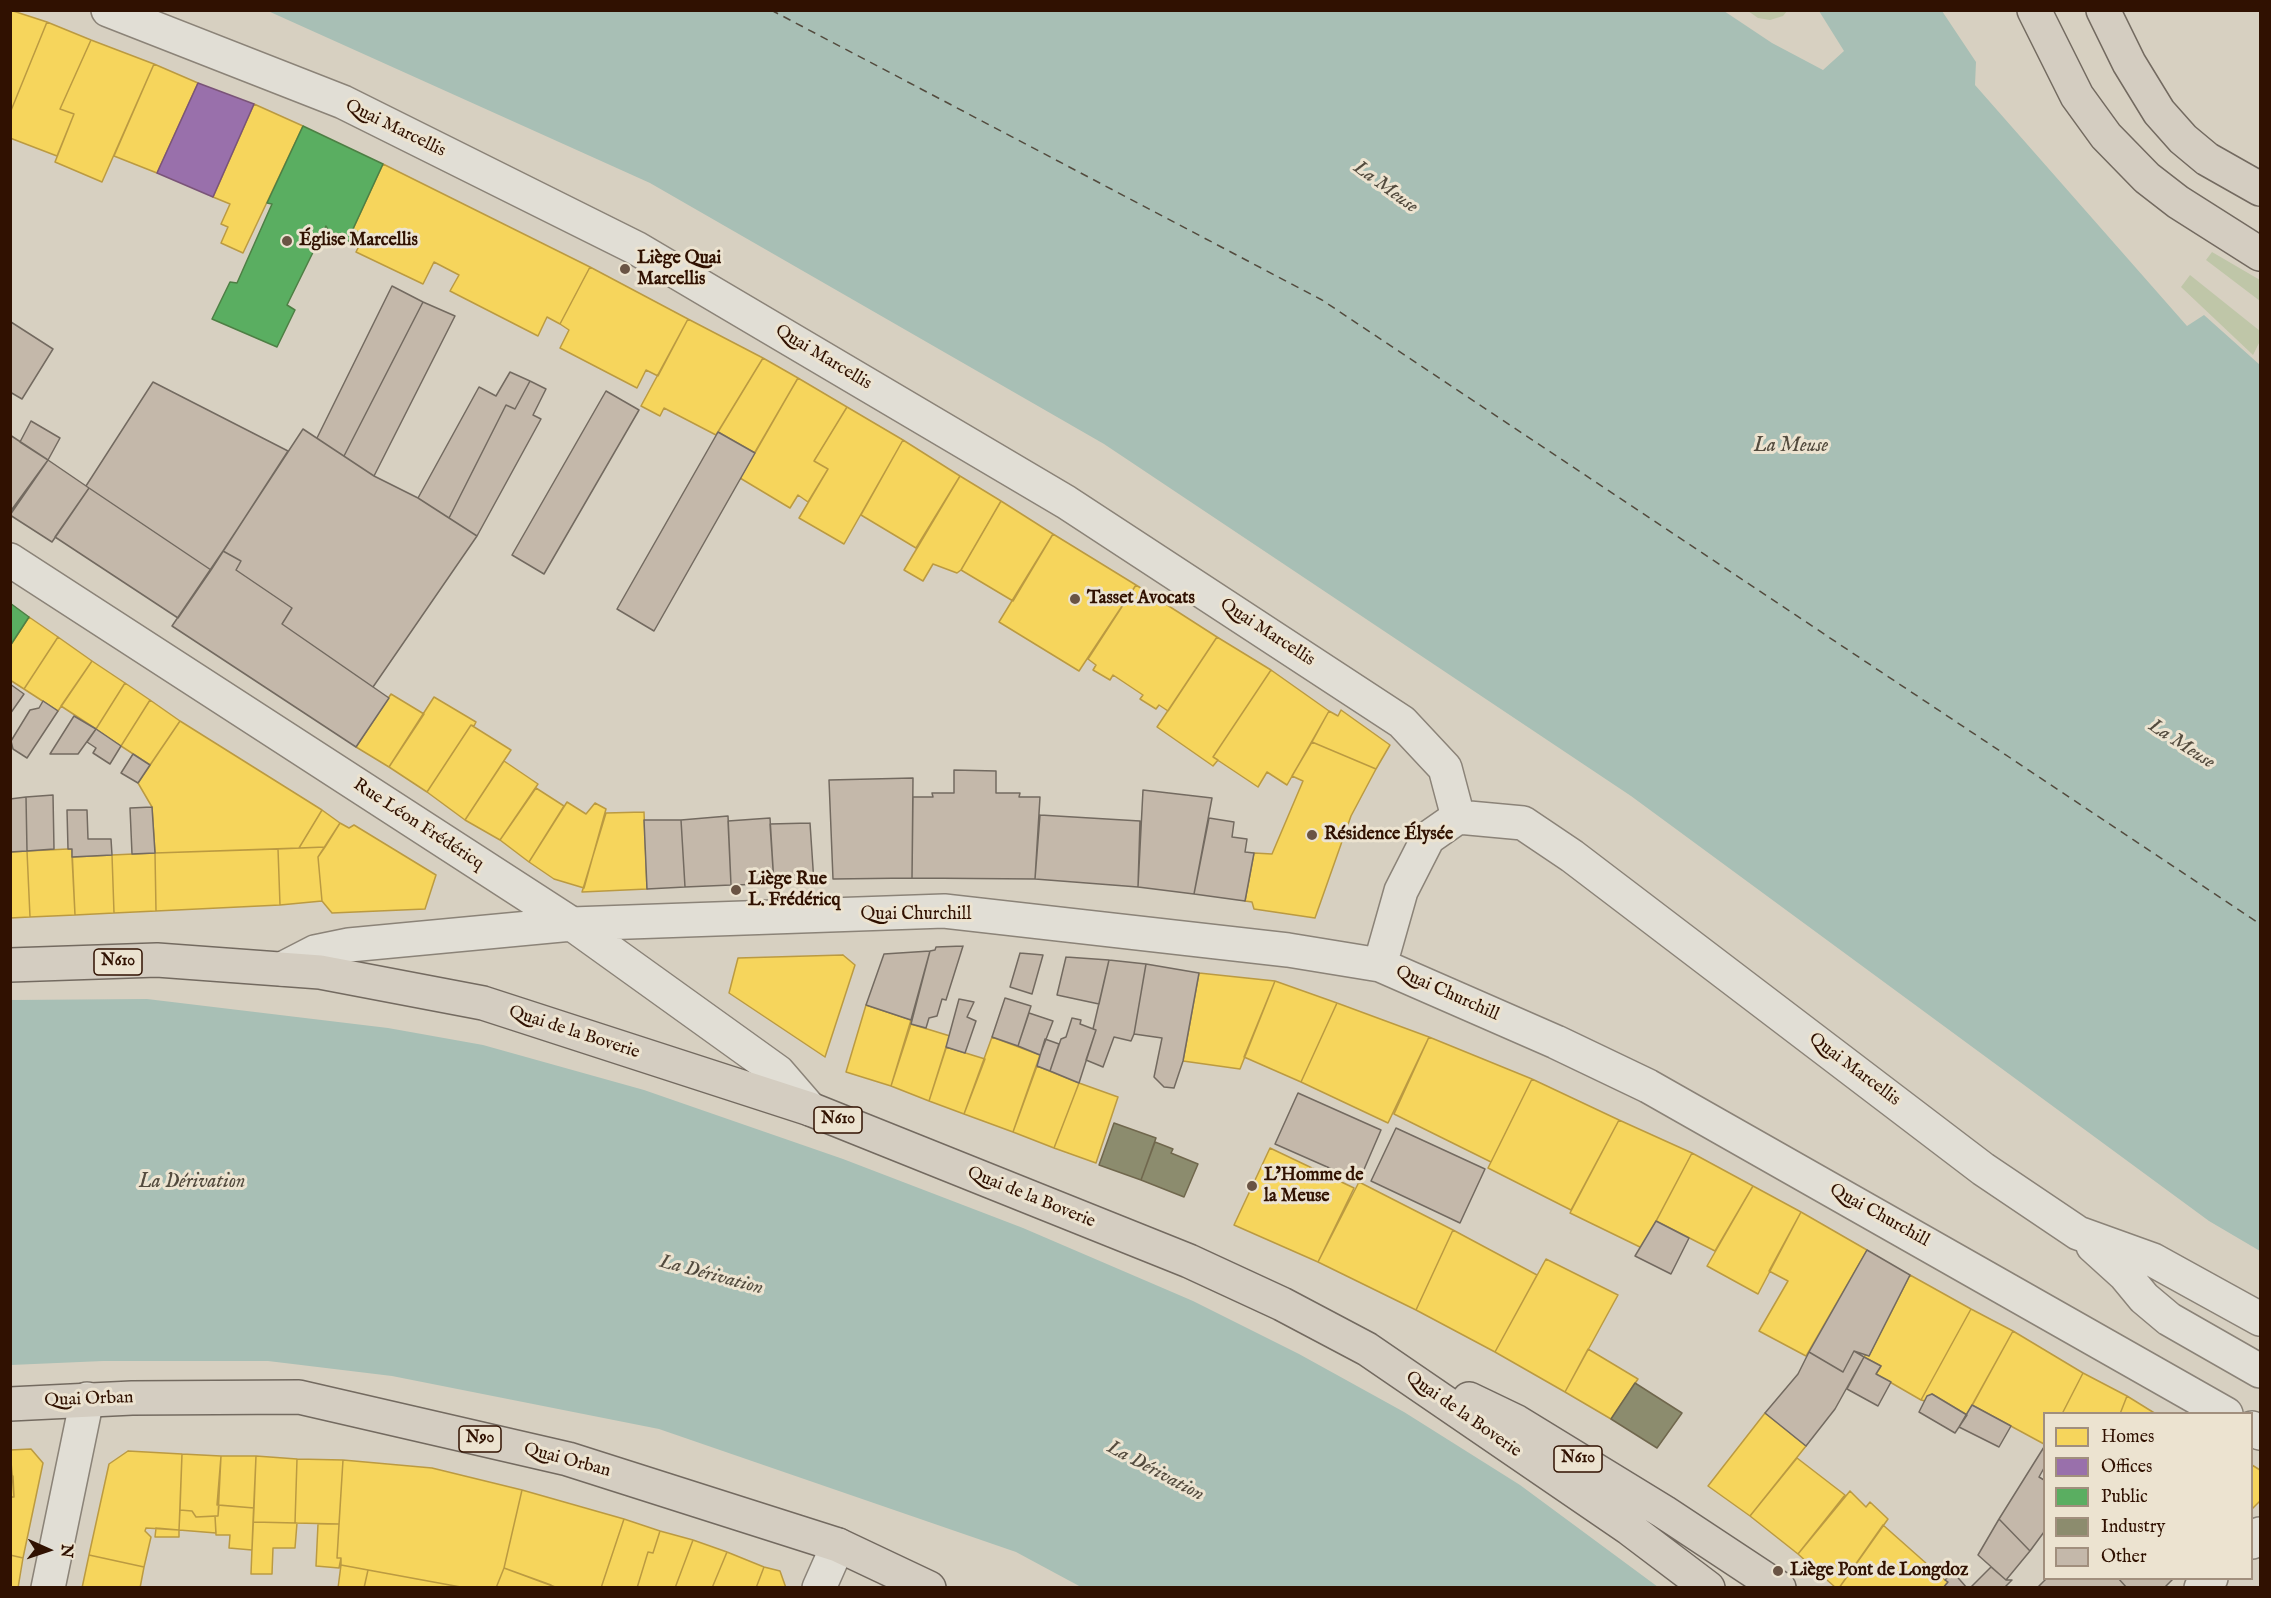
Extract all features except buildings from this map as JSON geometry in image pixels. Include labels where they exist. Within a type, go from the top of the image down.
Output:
[{"type":"main road","points":[[2034,10],[2077,96],[2106,136],[2147,178],[2178,202],[2260,254]]},
{"type":"main road","points":[[2103,10],[2129,63],[2159,112],[2183,139],[2207,159],[2260,189]]},
{"type":"main road","name":"Quai de la Boverie","points":[[10,965],[157,960],[320,972],[483,1003],[810,1109],[1189,1261],[1282,1304],[1368,1349],[1630,1529],[1708,1587]]},
{"type":"main road","name":"N610","points":[[1368,1349],[1518,1422],[1664,1512],[1779,1587]]},
{"type":"main road","name":"Quai Orban","points":[[10,1404],[87,1399],[299,1397],[568,1459],[838,1545],[897,1580],[929,1587]]},
{"type":"street","name":"Quai Marcellis","points":[[108,10],[343,102],[636,248],[1066,502],[1402,722],[1445,768],[1458,817],[1523,823],[1563,849],[1983,1169],[2078,1233],[2153,1260],[2260,1319]]},
{"type":"street","name":"Rue Léon Frédéricq","points":[[10,560],[572,924],[778,1072],[810,1109]]},
{"type":"street","points":[[1380,965],[1401,891],[1428,838],[1458,817]]},
{"type":"street","name":"Quai Churchill","points":[[572,924],[944,911],[1288,950],[1380,965],[1556,1042],[1648,1086],[2224,1412]]},
{"type":"street","points":[[282,969],[315,952],[349,945],[572,924]]},
{"type":"street","points":[[2078,1233],[2125,1275],[2144,1298],[2169,1319],[2260,1371]]},
{"type":"street","points":[[48,1587],[87,1399]]},
{"type":"street","points":[[819,1587],[838,1545]]},
{"type":"shaded area","points":[[1748,11],[1787,11],[1783,16],[1770,20],[1758,18]]},
{"type":"shaded area","points":[[2212,252],[2260,280],[2260,301],[2206,260]]},
{"type":"shaded area","points":[[2190,275],[2260,331],[2260,341],[2253,355],[2181,287]]},
{"type":"water","name":"La Meuse","points":[[268,11],[1724,11],[1772,43],[1823,70],[1844,51],[1819,11],[1942,11],[1976,62],[1975,85],[2187,326],[2204,315],[2260,365],[2260,1251],[2209,1221],[1631,796],[1104,444],[650,183]]},
{"type":"water","name":"La Dérivation","points":[[147,999],[388,1028],[483,1045],[644,1090],[843,1159],[1023,1228],[1193,1301],[1299,1354],[1404,1412],[1520,1485],[1658,1587],[1081,1587],[1016,1552],[659,1429],[392,1376],[268,1361],[103,1361],[11,1365],[11,1000]]},
{"type":"ferry route","points":[[771,10],[1322,300],[2260,924]]},
{"type":"place","name":"Église Marcellis","points":[[287,241]]},
{"type":"place","name":"Liège Quai Marcellis","points":[[625,269]]},
{"type":"place","name":"Tasset Avocats","points":[[1075,599]]},
{"type":"place","name":"Résidence Élysée","points":[[1312,835]]},
{"type":"place","name":"Liège Rue L. Frédéricq","points":[[736,890]]},
{"type":"place","name":"L’Homme de la Meuse","points":[[1252,1186]]},
{"type":"place","name":"Liège Pont de Longdoz","points":[[1778,1571]]}]
